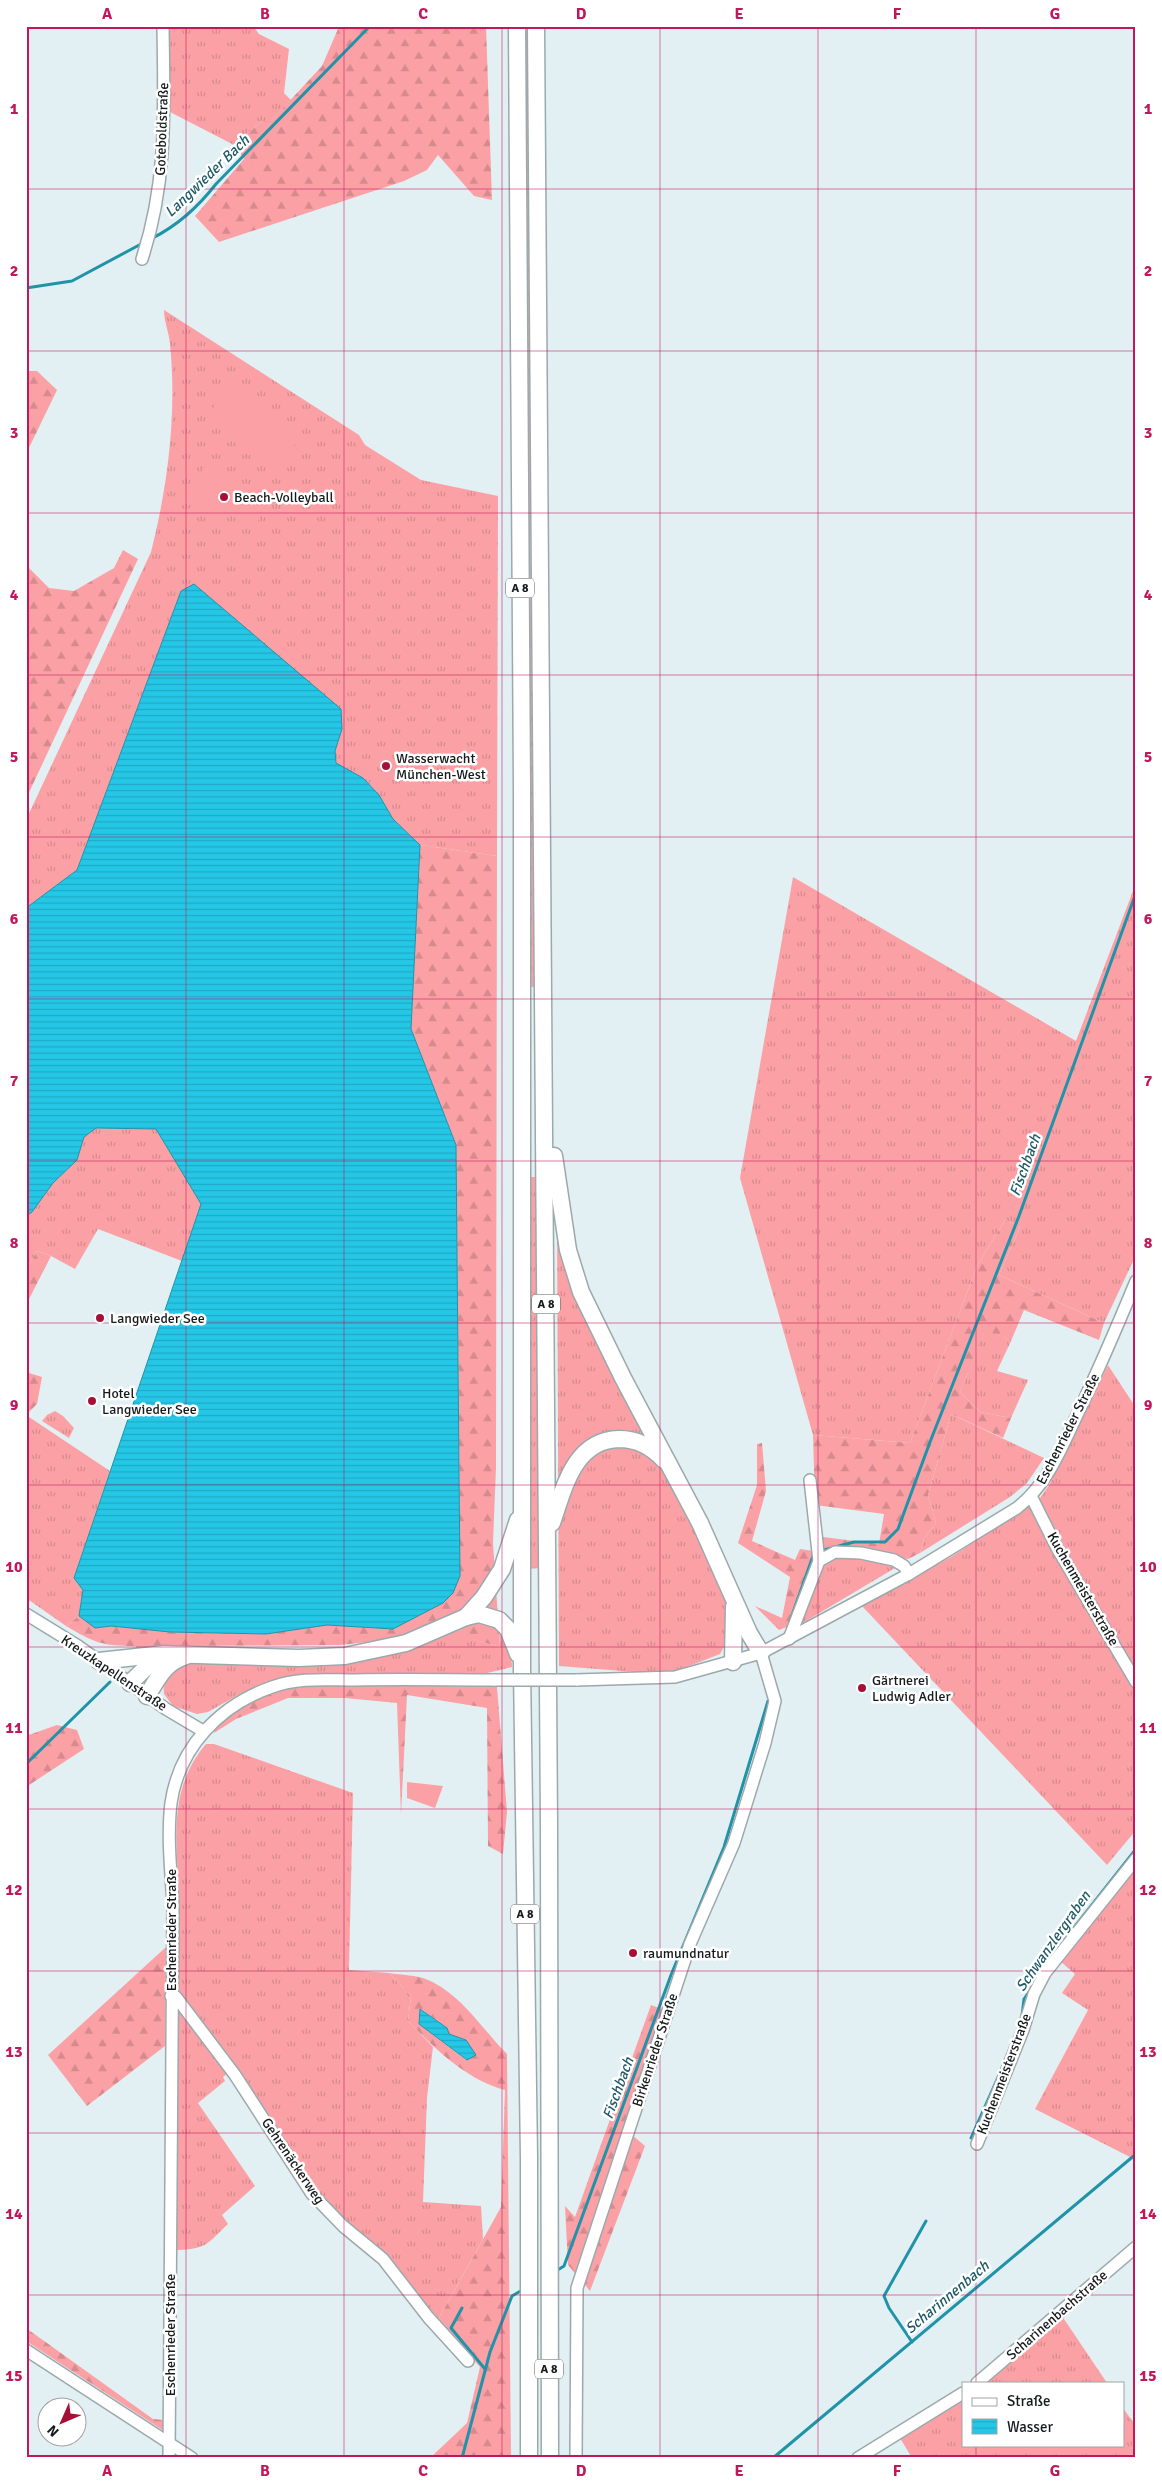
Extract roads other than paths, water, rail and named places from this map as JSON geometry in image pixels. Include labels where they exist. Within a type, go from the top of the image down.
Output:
[{"type":"highway","name":"A 8","points":[[517,26],[522,786],[522,1669],[530,2458]]},
{"type":"highway","name":"A 8","points":[[536,26],[548,1538],[550,2458]]},
{"type":"highway","points":[[544,1070],[552,1091],[554,1162],[565,1232],[580,1292],[700,1522],[727,1579],[749,1633],[761,1652]]},
{"type":"highway","points":[[548,1538],[570,1473],[578,1459],[592,1446],[609,1440],[630,1439],[648,1446],[670,1467]]},
{"type":"highway","points":[[466,1616],[484,1597],[502,1569],[522,1506]]},
{"type":"highway","points":[[733,1662],[734,1600]]},
{"type":"highway","points":[[99,1660],[164,1654],[299,1658],[345,1656],[406,1643],[466,1616],[479,1614],[499,1620],[508,1629],[514,1641],[522,1669]]},
{"type":"highway","points":[[130,1683],[153,1661],[164,1654]]},
{"type":"highway","points":[[147,1696],[164,1668],[173,1660],[187,1656]]},
{"type":"street","name":"Goteboldstraße","points":[[143,254],[160,183],[164,138],[163,26]]},
{"type":"street","name":"Eschenrieder Straße","points":[[169,2458],[171,1802],[186,1758],[203,1731],[242,1700],[274,1686],[306,1680],[576,1680],[675,1677],[733,1662],[789,1639],[846,1606],[908,1574],[1017,1508],[1031,1496],[1048,1474],[1064,1442],[1105,1356],[1136,1281]]},
{"type":"street","points":[[789,1639],[819,1561],[810,1480]]},
{"type":"street","name":"Kuchenmeisterstraße","points":[[1031,1496],[1057,1548],[1136,1682]]},
{"type":"street","points":[[819,1561],[835,1552],[861,1553],[894,1560],[904,1566],[908,1574]]},
{"type":"street","name":"Kreuzkapellenstraße","points":[[26,1614],[99,1660],[147,1696],[203,1731]]},
{"type":"street","name":"Birkenrieder Straße","points":[[576,2458],[577,2288],[690,1944],[734,1844],[765,1743],[775,1701],[761,1652]]},
{"type":"street","name":"Kuchenmeisterstraße","points":[[977,2144],[1023,2030],[1034,1994],[1045,1973],[1136,1859]]},
{"type":"street","name":"Gehrenäckerweg","points":[[171,1996],[176,1997],[197,2022],[235,2075],[312,2194],[343,2226],[382,2259],[428,2317],[468,2361]]},
{"type":"street","name":"Scharinenbachstraße","points":[[979,2382],[1136,2247]]},
{"type":"street","points":[[26,2350],[192,2458]]},
{"type":"street","points":[[858,2458],[962,2395]]},
{"type":"water","name":"Langwieder See","points":[[194,584],[341,709],[342,729],[335,751],[336,763],[363,778],[379,795],[393,819],[420,845],[411,1029],[456,1145],[460,1576],[453,1593],[443,1603],[393,1629],[327,1625],[266,1634],[170,1632],[111,1626],[95,1628],[79,1616],[83,1590],[74,1578],[201,1204],[156,1129],[96,1128],[84,1137],[77,1160],[53,1183],[32,1212],[26,1216],[26,908],[77,870],[181,591]]},
{"type":"water","points":[[420,2009],[447,2028],[449,2034],[466,2040],[476,2055],[467,2060],[419,2024]]},
{"type":"waterway","name":"Langwieder Bach","points":[[151,239],[170,228],[202,201],[216,184],[370,26]]},
{"type":"waterway","name":"Langwieder Bach","points":[[26,288],[72,281],[143,243]]},
{"type":"waterway","name":"Fischbach","points":[[824,1550],[854,1542],[885,1542],[898,1529],[930,1442],[1019,1216],[1136,893]]},
{"type":"waterway","points":[[790,1621],[813,1556]]},
{"type":"waterway","points":[[26,1764],[110,1682]]},
{"type":"waterway","name":"Fischbach","points":[[556,2271],[564,2266],[671,1975],[724,1847],[768,1701]]},
{"type":"waterway","name":"Schwanzlergraben","points":[[1065,1939],[1136,1849]]},
{"type":"waterway","name":"Schwanzlergraben","points":[[1022,2016],[1024,1999],[1029,1992]]},
{"type":"waterway","name":"Schwanzlergraben","points":[[971,2138],[999,2075]]},
{"type":"waterway","name":"Scharinnenbach","points":[[773,2458],[1136,2154]]},
{"type":"waterway","name":"Schwanzlergraben","points":[[912,2342],[889,2308],[884,2296],[926,2221]]},
{"type":"waterway","name":"Fischbach","points":[[462,2458],[490,2352],[512,2296],[524,2289]]},
{"type":"waterway","points":[[462,2308],[451,2328],[485,2369]]},
{"type":"place","name":"Beach-Volleyball","points":[[224,497]]},
{"type":"place","name":"Wasserwacht München-West","points":[[386,766]]},
{"type":"place","name":"Langwieder See","points":[[100,1318]]},
{"type":"place","name":"Hotel Langwieder See","points":[[92,1401]]},
{"type":"place","name":"Gärtnerei Ludwig Adler","points":[[862,1688]]},
{"type":"place","name":"raumundnatur","points":[[633,1953]]}]
